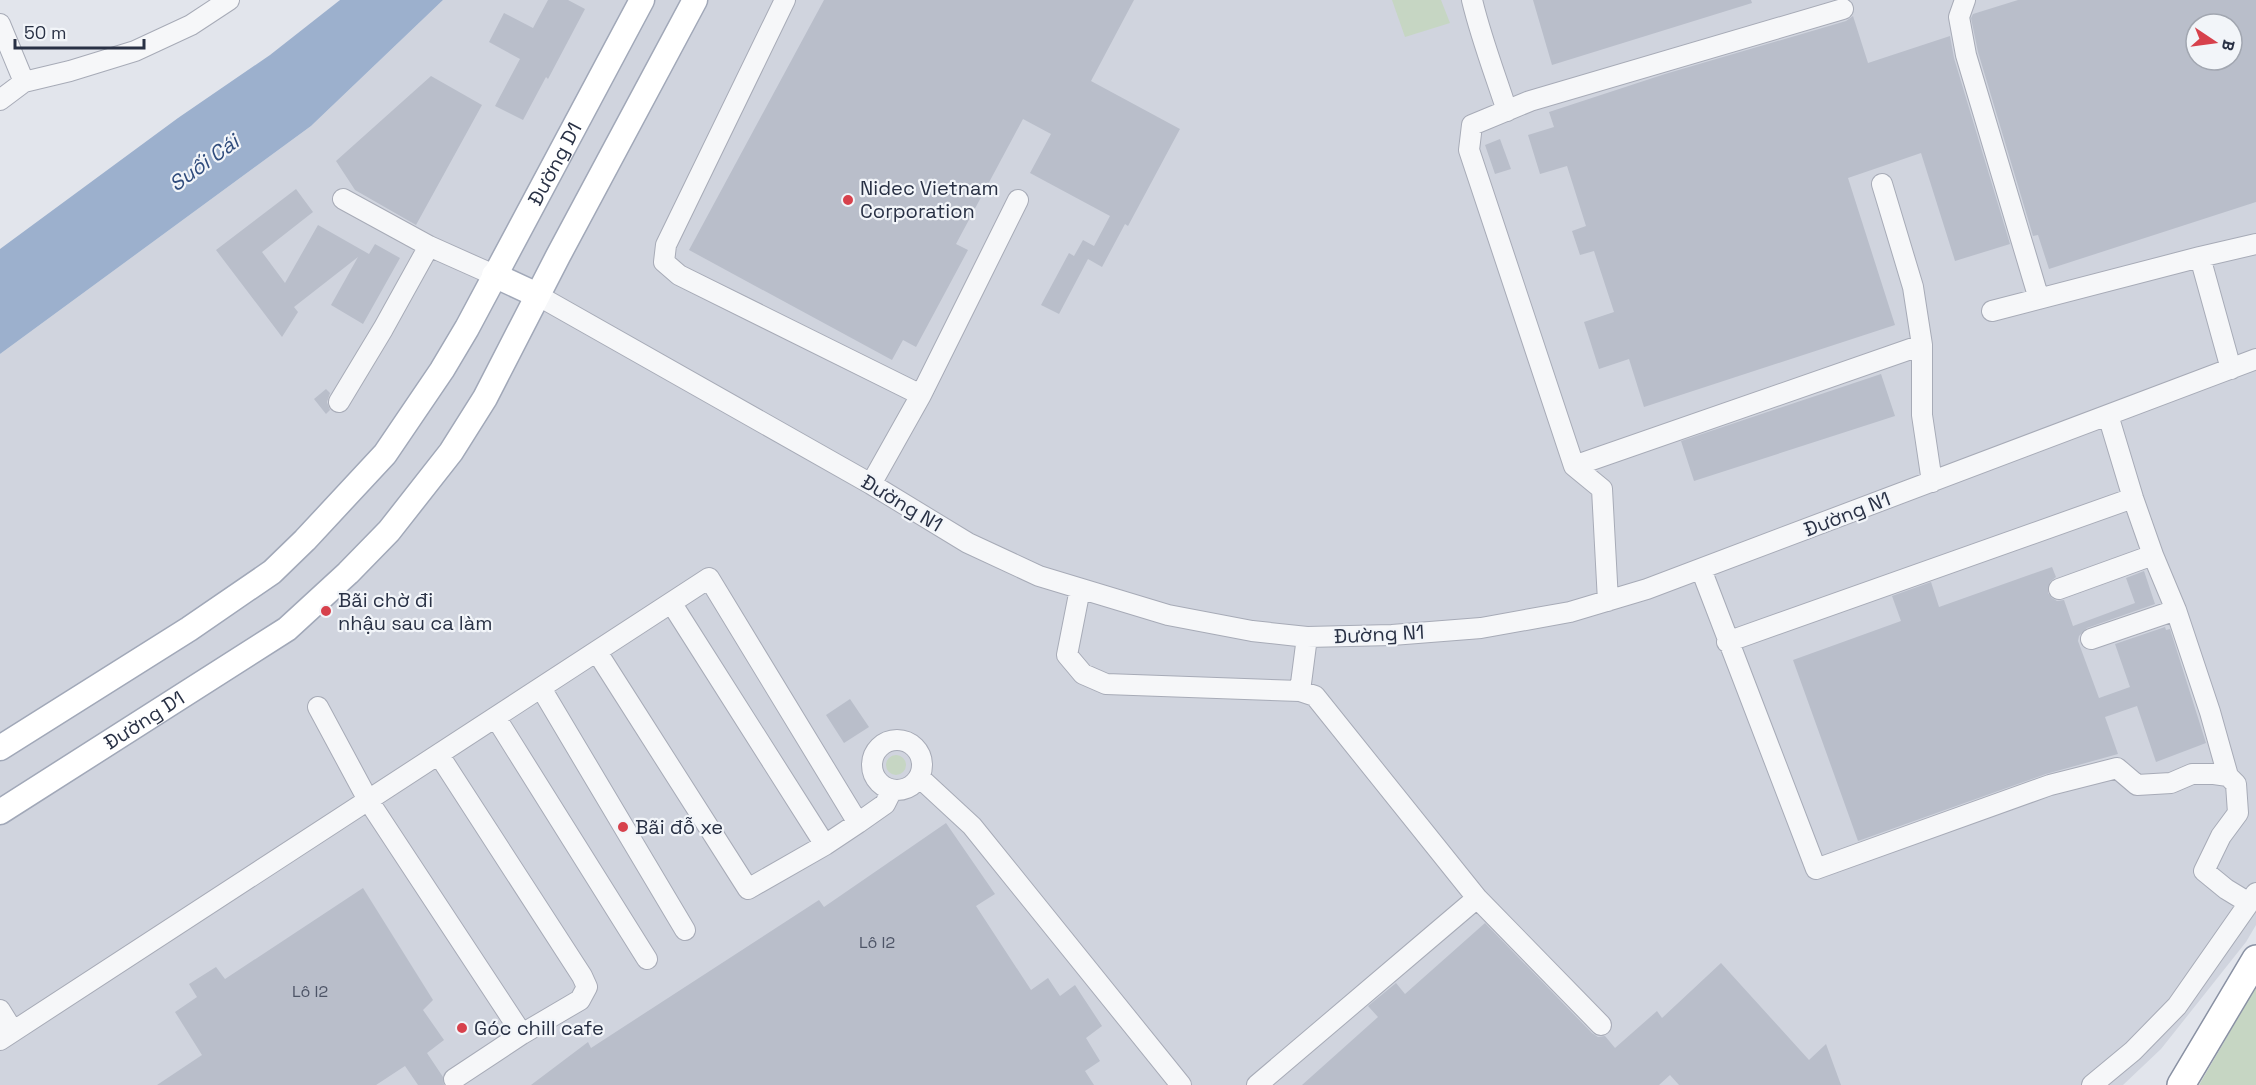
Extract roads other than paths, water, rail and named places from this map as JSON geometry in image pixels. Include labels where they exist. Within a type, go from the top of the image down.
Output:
[{"type":"highway","points":[[2181,1085],[2256,960]]},
{"type":"main road","name":"Đường D1","points":[[0,748],[189,629],[272,572],[385,454],[442,370],[467,328],[642,0]]},
{"type":"main road","name":"Đường D1","points":[[0,812],[287,629],[348,573],[389,531],[451,452],[485,398],[564,243],[690,9]]},
{"type":"main road","points":[[494,275],[537,295]]},
{"type":"street","points":[[0,100],[24,82],[135,51],[191,26],[229,0]]},
{"type":"street","points":[[785,0],[666,245],[664,262],[679,275],[921,395]]},
{"type":"street","points":[[1472,0],[1480,33],[1488,50],[1507,111]]},
{"type":"street","points":[[1965,0],[1959,16],[1966,55],[2039,298]]},
{"type":"street","points":[[1608,601],[1602,489],[1574,466],[1469,150],[1472,125],[1530,101],[1843,9]]},
{"type":"street","points":[[0,24],[24,82]]},
{"type":"street","points":[[1882,184],[1912,287],[1922,345],[1922,415],[1932,482]]},
{"type":"street","points":[[343,200],[429,246],[494,275]]},
{"type":"street","points":[[871,484],[921,395],[1018,200]]},
{"type":"street","points":[[1992,310],[2256,244]]},
{"type":"street","points":[[339,402],[429,246]]},
{"type":"street","points":[[2200,257],[2231,369]]},
{"type":"street","name":"Đường N1","points":[[537,295],[871,484],[968,543],[1039,576],[1168,615],[1252,631],[1307,637],[1392,635],[1481,628],[1570,612],[1608,601],[1701,569],[2256,359]]},
{"type":"street","points":[[1574,466],[1922,345]]},
{"type":"street","points":[[2092,1085],[2133,1052],[2177,1006],[2253,898],[2226,889],[2204,871],[2221,836],[2238,813],[2236,784],[2228,776],[2210,712],[2176,610],[2133,498],[2108,415]]},
{"type":"street","points":[[1727,642],[2133,498]]},
{"type":"street","points":[[2060,589],[2153,555]]},
{"type":"street","points":[[1701,569],[1727,642],[1816,869],[2050,785],[2117,768],[2137,785],[2170,783],[2192,774],[2228,776]]},
{"type":"street","points":[[0,1010],[7,1036],[709,578],[858,823]]},
{"type":"street","points":[[1080,589],[1067,655],[1083,674],[1106,684],[1300,691],[1315,696],[1477,898],[1601,1025]]},
{"type":"street","points":[[672,603],[825,845]]},
{"type":"street","points":[[2091,639],[2176,610]]},
{"type":"street","points":[[1300,691],[1307,637]]},
{"type":"street","points":[[597,652],[748,889],[825,845],[858,823],[885,804],[891,790]]},
{"type":"street","points":[[541,688],[685,930]]},
{"type":"street","points":[[318,707],[368,801],[522,1034]]},
{"type":"street","points":[[496,718],[647,959]]},
{"type":"street","points":[[902,740],[916,748],[922,762],[919,777],[907,788],[891,790],[878,782],[872,767],[875,752],[886,741],[902,740]]},
{"type":"street","points":[[439,755],[587,987],[580,1000],[522,1034],[454,1079]]},
{"type":"street","points":[[919,777],[972,826],[1182,1085]]},
{"type":"street","points":[[1257,1085],[1477,898]]},
{"type":"water","name":"Suối Cái","points":[[340,0],[443,0],[311,126],[0,354],[0,249],[178,118],[270,55]]},
{"type":"place","name":"Nidec Vietnam Corporation","points":[[848,200]]},
{"type":"place","name":"Bãi chờ đi nhậu sau ca làm","points":[[326,611]]},
{"type":"place","name":"Bãi đỗ xe","points":[[623,827]]},
{"type":"place","name":"Góc chill cafe","points":[[462,1028]]}]
